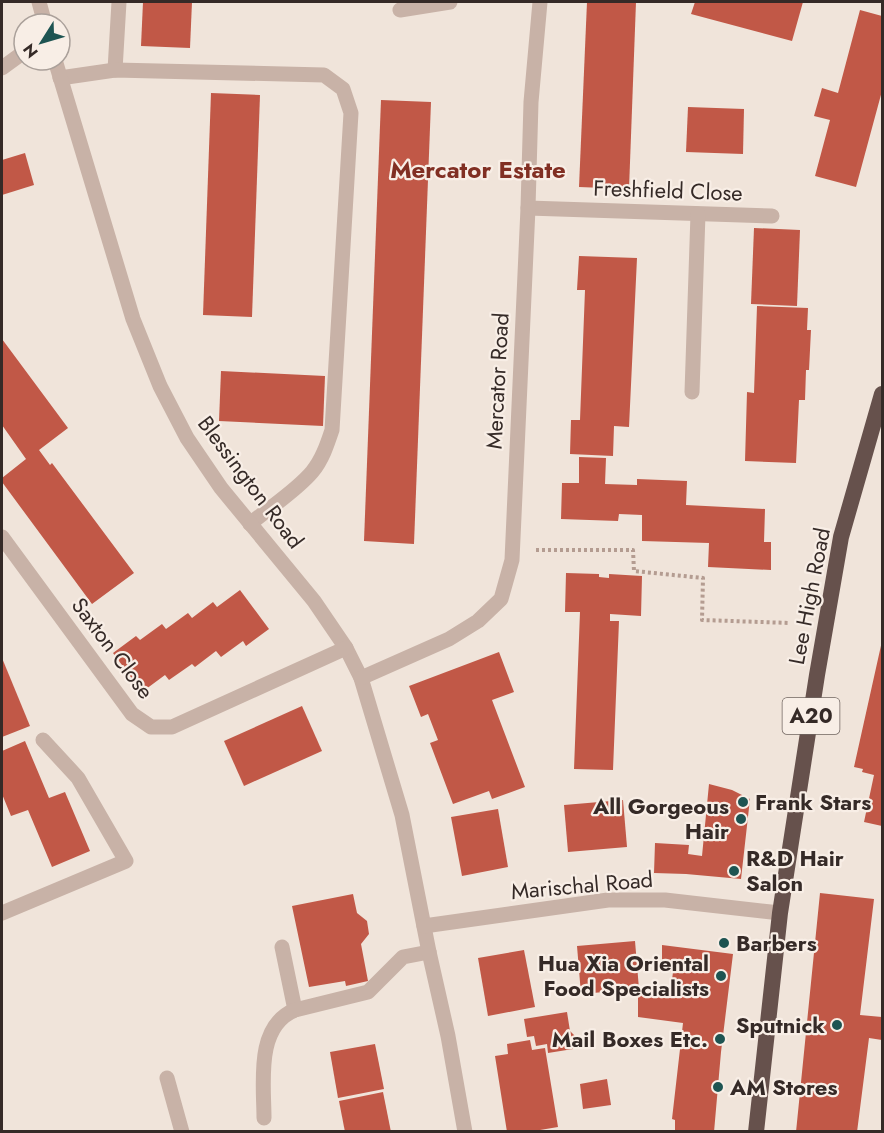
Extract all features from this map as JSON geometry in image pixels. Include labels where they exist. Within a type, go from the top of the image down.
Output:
[{"type":"highway","name":"Lee High Road","points":[[756,1131],[780,913],[817,675],[841,537],[882,394]]},
{"type":"street","points":[[116,70],[118,2]]},
{"type":"street","points":[[400,10],[450,2]]},
{"type":"street","name":"Mercator Road","points":[[361,678],[449,639],[478,621],[501,599],[512,560],[531,102],[540,2]]},
{"type":"street","points":[[60,78],[116,70],[324,75],[343,89],[351,113],[332,430],[325,451],[312,472],[250,524]]},
{"type":"street","name":"Blessington Road","points":[[58,72],[133,319],[160,386],[187,438],[221,488],[314,601],[346,648],[361,678],[402,815],[424,926]]},
{"type":"street","name":"Freshfield Close","points":[[528,208],[772,216]]},
{"type":"street","points":[[692,392],[698,214]]},
{"type":"street","name":"Saxton Close","points":[[2,537],[132,714],[151,728],[172,727],[346,648]]},
{"type":"street","points":[[2,913],[126,861],[78,778],[43,740]]},
{"type":"street","name":"Marischal Road","points":[[424,926],[608,900],[665,900],[780,913]]},
{"type":"street","points":[[424,926],[448,1036],[465,1131]]},
{"type":"street","points":[[282,947],[295,1010]]},
{"type":"street","points":[[264,1118],[264,1054],[277,1022],[295,1010],[368,992],[404,957],[429,952]]},
{"type":"street","points":[[167,1078],[182,1131]]},
{"type":"path","points":[[512,550],[633,550],[634,571],[703,578],[702,620],[790,624]]},
{"type":"building","points":[[143,2],[192,2],[190,48],[141,46]]},
{"type":"building","points":[[587,2],[636,2],[629,189],[579,187]]},
{"type":"building","points":[[695,2],[803,2],[792,41],[691,14]]},
{"type":"building","points":[[860,10],[882,16],[882,91],[856,187],[815,176],[830,120],[814,116],[822,88],[838,93]]},
{"type":"building","points":[[211,93],[260,95],[252,317],[203,315]]},
{"type":"building","points":[[381,100],[431,102],[414,544],[364,541]]},
{"type":"building","points":[[688,107],[744,109],[743,154],[686,152]]},
{"type":"building","points":[[25,153],[34,185],[2,195],[2,160]]},
{"type":"building","points":[[754,228],[800,230],[797,306],[751,304]]},
{"type":"building","points":[[579,256],[637,258],[629,427],[614,426],[613,456],[570,454],[571,420],[580,420],[585,290],[577,290]]},
{"type":"building","points":[[757,306],[808,308],[807,330],[811,330],[809,370],[806,370],[805,400],[799,400],[796,463],[745,461],[747,392],[754,393]]},
{"type":"building","points":[[2,339],[68,428],[39,450],[50,465],[52,463],[134,573],[92,604],[2,482],[2,478],[26,459],[2,425]]},
{"type":"building","points":[[221,371],[325,376],[323,426],[219,421]]},
{"type":"building","points":[[579,457],[606,458],[605,484],[637,485],[637,479],[687,481],[686,505],[765,509],[764,542],[771,542],[771,570],[708,567],[709,543],[642,541],[642,515],[619,514],[618,521],[561,519],[562,483],[579,483]]},
{"type":"building","points":[[566,573],[599,574],[599,577],[609,578],[609,574],[642,576],[641,616],[610,614],[610,621],[619,621],[613,770],[574,769],[580,612],[565,612]]},
{"type":"building","points":[[240,590],[269,629],[246,646],[243,641],[221,657],[216,651],[195,667],[192,664],[169,680],[165,675],[142,692],[113,653],[136,636],[140,640],[162,624],[166,629],[188,613],[192,618],[213,602],[217,607]]},
{"type":"building","points":[[882,641],[882,826],[864,822],[874,775],[854,767]]},
{"type":"building","points":[[499,652],[514,692],[492,700],[525,787],[492,799],[489,791],[453,804],[430,743],[438,740],[428,714],[421,717],[409,686]]},
{"type":"building","points":[[2,658],[30,726],[2,737]]},
{"type":"building","points":[[302,706],[322,751],[244,786],[224,741]]},
{"type":"building","points":[[25,741],[49,798],[65,792],[90,851],[52,867],[28,810],[11,816],[2,794],[2,751]]},
{"type":"building","points":[[709,784],[732,790],[750,799],[741,879],[654,873],[655,843],[689,845],[688,854],[702,856]]},
{"type":"building","points":[[623,800],[627,847],[568,852],[564,805]]},
{"type":"building","points":[[498,809],[508,867],[462,876],[451,817]]},
{"type":"building","points":[[820,893],[874,899],[860,1015],[882,1017],[882,1040],[869,1038],[857,1132],[796,1132]]},
{"type":"building","points":[[353,894],[357,913],[367,921],[369,934],[361,944],[368,981],[346,986],[345,981],[309,987],[292,906]]},
{"type":"building","points":[[635,941],[639,989],[581,994],[577,946]]},
{"type":"building","points":[[662,945],[733,954],[714,1132],[675,1132],[675,1120],[672,1119],[683,1023],[638,1017],[638,992],[670,996],[673,972],[662,971]]},
{"type":"building","points":[[524,950],[535,1007],[488,1016],[478,958]]},
{"type":"building","points":[[567,1012],[570,1031],[578,1039],[573,1049],[548,1053],[547,1044],[536,1046],[534,1036],[527,1037],[524,1019]]},
{"type":"building","points":[[530,1040],[532,1050],[545,1048],[558,1127],[528,1132],[507,1132],[495,1056],[508,1054],[507,1044]]},
{"type":"building","points":[[375,1044],[384,1089],[338,1098],[330,1052]]},
{"type":"building","points":[[607,1079],[611,1105],[583,1109],[580,1084]]},
{"type":"building","points":[[383,1092],[391,1132],[345,1132],[339,1101]]},
{"type":"place","name":"Frank Stars","points":[[743,802]]},
{"type":"place","name":"All Gorgeous Hair","points":[[741,819]]},
{"type":"place","name":"R&D Hair Salon","points":[[734,871]]},
{"type":"place","name":"Barbers","points":[[724,943]]},
{"type":"place","name":"Hua Xia Oriental Food Specialists","points":[[721,976]]},
{"type":"place","name":"Sputnick","points":[[837,1025]]},
{"type":"place","name":"Mail Boxes Etc.","points":[[720,1039]]},
{"type":"place","name":"AM Stores","points":[[718,1087]]},
{"type":"district","name":"Mercator Estate","points":[[478,170]]}]
